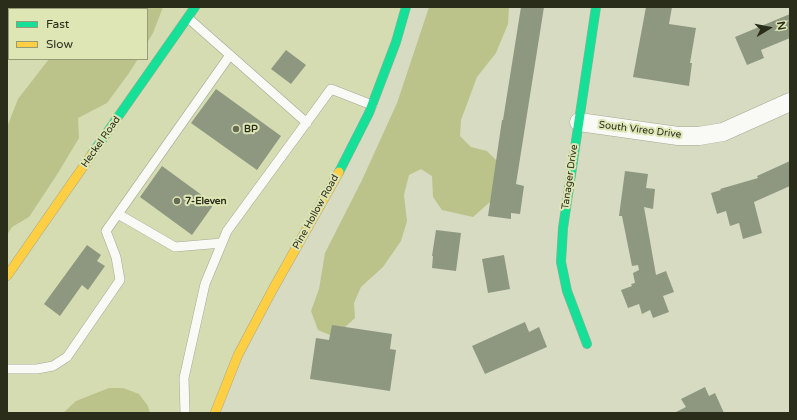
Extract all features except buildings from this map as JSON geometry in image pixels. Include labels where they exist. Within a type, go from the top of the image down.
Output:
[{"type":"street","name":"Heckel Road","points":[[7,276],[195,7]]},
{"type":"street","name":"Pine Hollow Road","points":[[215,413],[238,355],[273,289],[328,193],[372,105],[396,42],[406,7]]},
{"type":"street","name":"Tanager Drive","points":[[587,344],[567,291],[561,262],[563,228],[596,7]]},
{"type":"street","name":"South Vireo Drive","points":[[579,122],[678,136],[699,136],[723,132],[790,102]]},
{"type":"lane","points":[[188,18],[307,123]]},
{"type":"lane","points":[[7,369],[37,369],[53,366],[67,357],[120,280],[116,257],[106,231],[230,55]]},
{"type":"lane","points":[[185,413],[184,378],[205,284],[227,231],[331,89],[372,105]]},
{"type":"lane","points":[[118,214],[175,247],[222,243]]},
{"type":"shaded area","points":[[7,7],[406,7],[396,42],[215,413],[7,413]]},
{"type":"shaded area","points":[[163,7],[153,33],[148,41],[148,8],[84,8]]},
{"type":"shaded area","points":[[429,7],[509,7],[508,24],[496,53],[477,77],[461,120],[460,136],[471,147],[487,151],[499,163],[498,195],[473,217],[442,210],[433,197],[432,176],[421,169],[409,175],[404,195],[407,221],[401,241],[383,267],[361,287],[354,303],[355,318],[344,328],[330,335],[318,330],[311,311],[319,289],[325,253],[362,180],[397,103]]},
{"type":"shaded area","points":[[48,60],[137,60],[107,103],[78,118],[79,138],[58,173],[29,217],[12,227],[7,235],[7,127],[18,99]]},
{"type":"shaded area","points":[[109,388],[123,388],[139,394],[148,406],[150,413],[63,413],[76,401]]},
{"type":"traffic: fast","points":[[92,154],[195,7]]},
{"type":"traffic: fast","points":[[339,172],[369,113],[396,42],[406,7]]},
{"type":"traffic: fast","points":[[587,344],[567,291],[561,262],[563,228],[596,7]]},
{"type":"traffic: slow","points":[[7,276],[92,154]]},
{"type":"traffic: slow","points":[[215,413],[238,355],[273,289],[339,172]]},
{"type":"place","name":"BP","points":[[236,129]]},
{"type":"place","name":"7-Eleven","points":[[177,201]]}]
